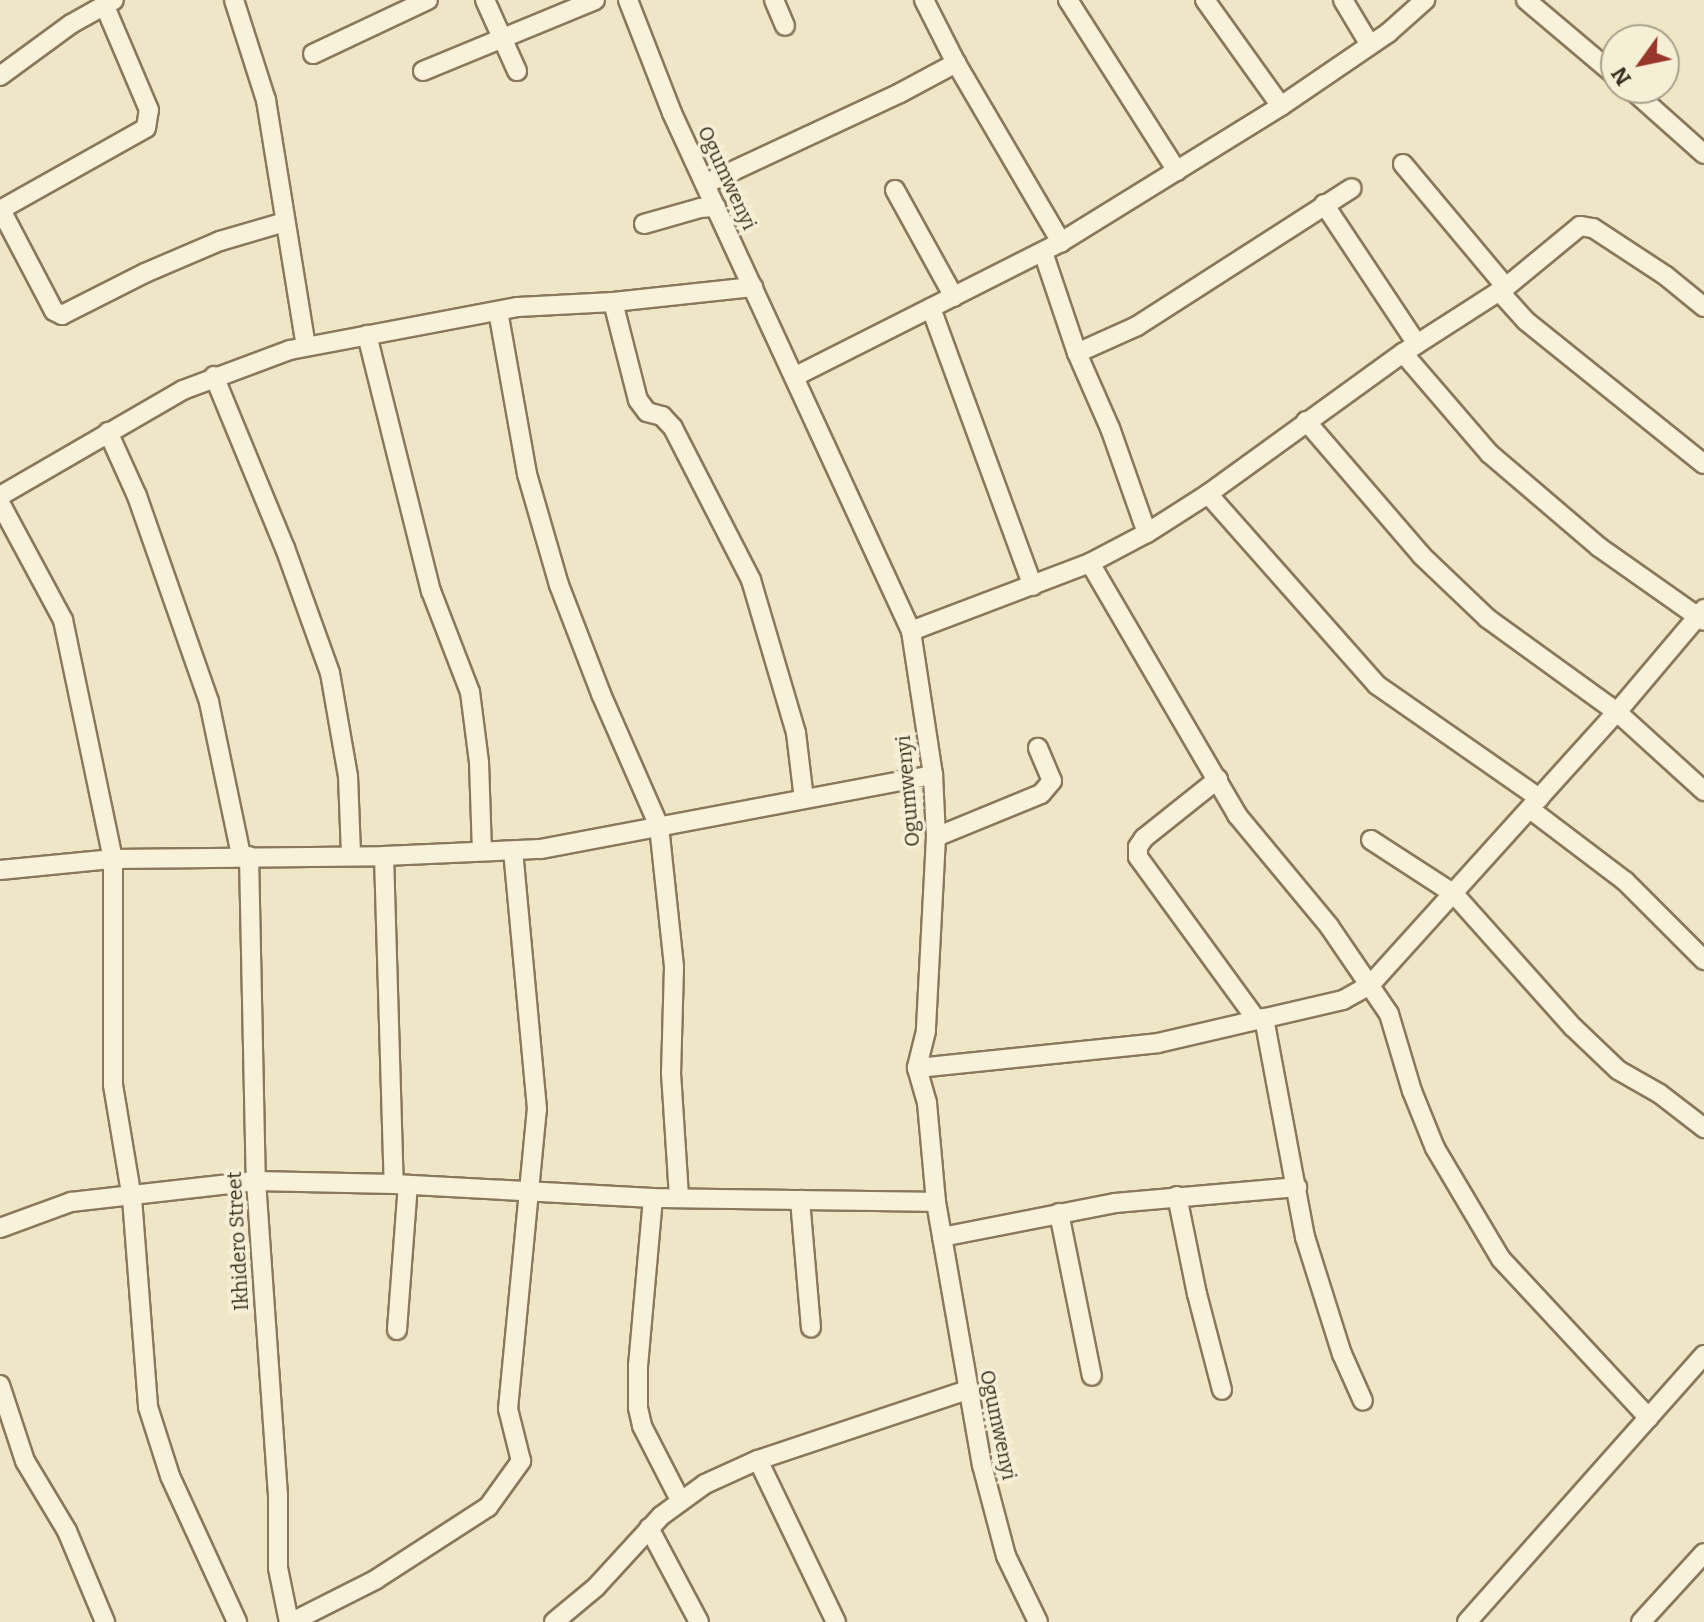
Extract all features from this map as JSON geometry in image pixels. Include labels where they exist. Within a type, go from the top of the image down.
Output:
[{"type":"street","points":[[234,0],[266,100],[306,346]]},
{"type":"street","points":[[313,54],[428,0]]},
{"type":"street","points":[[485,0],[517,71]]},
{"type":"street","points":[[423,71],[595,0]]},
{"type":"street","name":"Ogumwenyi","points":[[628,0],[705,184],[911,631],[933,775],[936,837],[926,1031],[917,1068],[927,1103],[936,1202],[967,1390],[1006,1556],[1038,1622]]},
{"type":"street","points":[[774,0],[785,26]]},
{"type":"street","points":[[924,0],[956,63],[1061,242]]},
{"type":"street","points":[[1068,0],[1177,171]]},
{"type":"street","points":[[1205,0],[1281,106]]},
{"type":"street","points":[[1343,0],[1370,45]]},
{"type":"street","points":[[796,376],[1061,242],[1281,106],[1370,45],[1425,0]]},
{"type":"street","points":[[1526,0],[1600,62]]},
{"type":"street","points":[[0,76],[109,2],[149,110],[146,128],[1,210],[54,311],[62,315],[145,273],[220,241],[285,222]]},
{"type":"street","points":[[705,184],[900,93],[956,63]]},
{"type":"street","points":[[1648,104],[1704,154]]},
{"type":"street","points":[[1403,164],[1526,321],[1704,464]]},
{"type":"street","points":[[1077,353],[1137,326],[1352,188]]},
{"type":"street","points":[[895,190],[954,297]]},
{"type":"street","points":[[917,1068],[1158,1043],[1343,1000],[1370,985],[1702,615],[1599,547],[1490,454],[1410,349],[1324,204]]},
{"type":"street","points":[[644,224],[716,207]]},
{"type":"street","points":[[911,631],[1090,563],[1147,533],[1208,494],[1410,349],[1503,289],[1580,226],[1593,228],[1666,276],[1704,307]]},
{"type":"street","points":[[1043,252],[1077,353],[1110,428],[1147,533]]},
{"type":"street","points":[[0,496],[108,432],[214,376],[306,346],[498,311],[753,287]]},
{"type":"street","points":[[613,302],[638,400],[647,412],[662,416],[673,428],[751,580],[796,733],[804,799]]},
{"type":"street","points":[[931,308],[1033,586]]},
{"type":"street","points":[[498,311],[527,474],[559,585],[601,694],[659,826],[674,967],[671,1073],[679,1198]]},
{"type":"street","points":[[367,335],[431,591],[470,692],[479,762],[482,851]]},
{"type":"street","points":[[214,376],[285,548],[330,673],[348,776],[351,855]]},
{"type":"street","points":[[1306,421],[1422,556],[1476,607],[1617,712],[1704,791]]},
{"type":"street","name":"Ikhidero Street","points":[[108,432],[137,496],[209,702],[245,855],[256,1181],[278,1495],[278,1568],[290,1622]]},
{"type":"street","points":[[1208,494],[1377,685],[1535,804],[1625,881],[1704,960]]},
{"type":"street","points":[[0,503],[63,620],[113,859],[113,1085],[132,1198],[148,1407],[170,1476],[237,1622]]},
{"type":"street","points":[[1090,563],[1250,833],[1329,926],[1389,1014],[1412,1091],[1435,1148],[1501,1259],[1649,1418]]},
{"type":"street","points":[[936,837],[1041,794],[1052,781],[1038,748]]},
{"type":"street","points":[[0,870],[113,859],[245,855],[384,856],[513,851],[933,775]]},
{"type":"street","points":[[1218,779],[1144,838],[1138,847],[1138,857],[1260,1019],[1305,1237],[1342,1354],[1363,1401]]},
{"type":"street","points":[[1371,840],[1454,894],[1573,1027],[1618,1070],[1660,1094],[1704,1128]]},
{"type":"street","points":[[290,1622],[375,1580],[488,1507],[517,1471],[520,1452],[508,1409],[537,1109],[513,851]]},
{"type":"street","points":[[384,856],[401,1185],[397,1330]]},
{"type":"street","points":[[0,1228],[71,1202],[132,1198],[256,1181],[653,1198],[936,1202]]},
{"type":"street","points":[[942,1237],[1059,1213],[1177,1196],[1297,1187]]},
{"type":"street","points":[[1177,1196],[1197,1294],[1222,1390]]},
{"type":"street","points":[[653,1198],[637,1392],[642,1426],[681,1502]]},
{"type":"street","points":[[800,1200],[811,1328]]},
{"type":"street","points":[[1059,1213],[1092,1376]]},
{"type":"street","points":[[1467,1622],[1704,1355]]},
{"type":"street","points":[[0,1385],[25,1461],[67,1531],[105,1622]]},
{"type":"street","points":[[554,1622],[577,1615],[649,1528],[705,1484],[758,1460],[967,1390]]},
{"type":"street","points":[[758,1460],[836,1622]]},
{"type":"street","points":[[649,1528],[699,1622]]},
{"type":"street","points":[[1641,1622],[1704,1553]]}]
